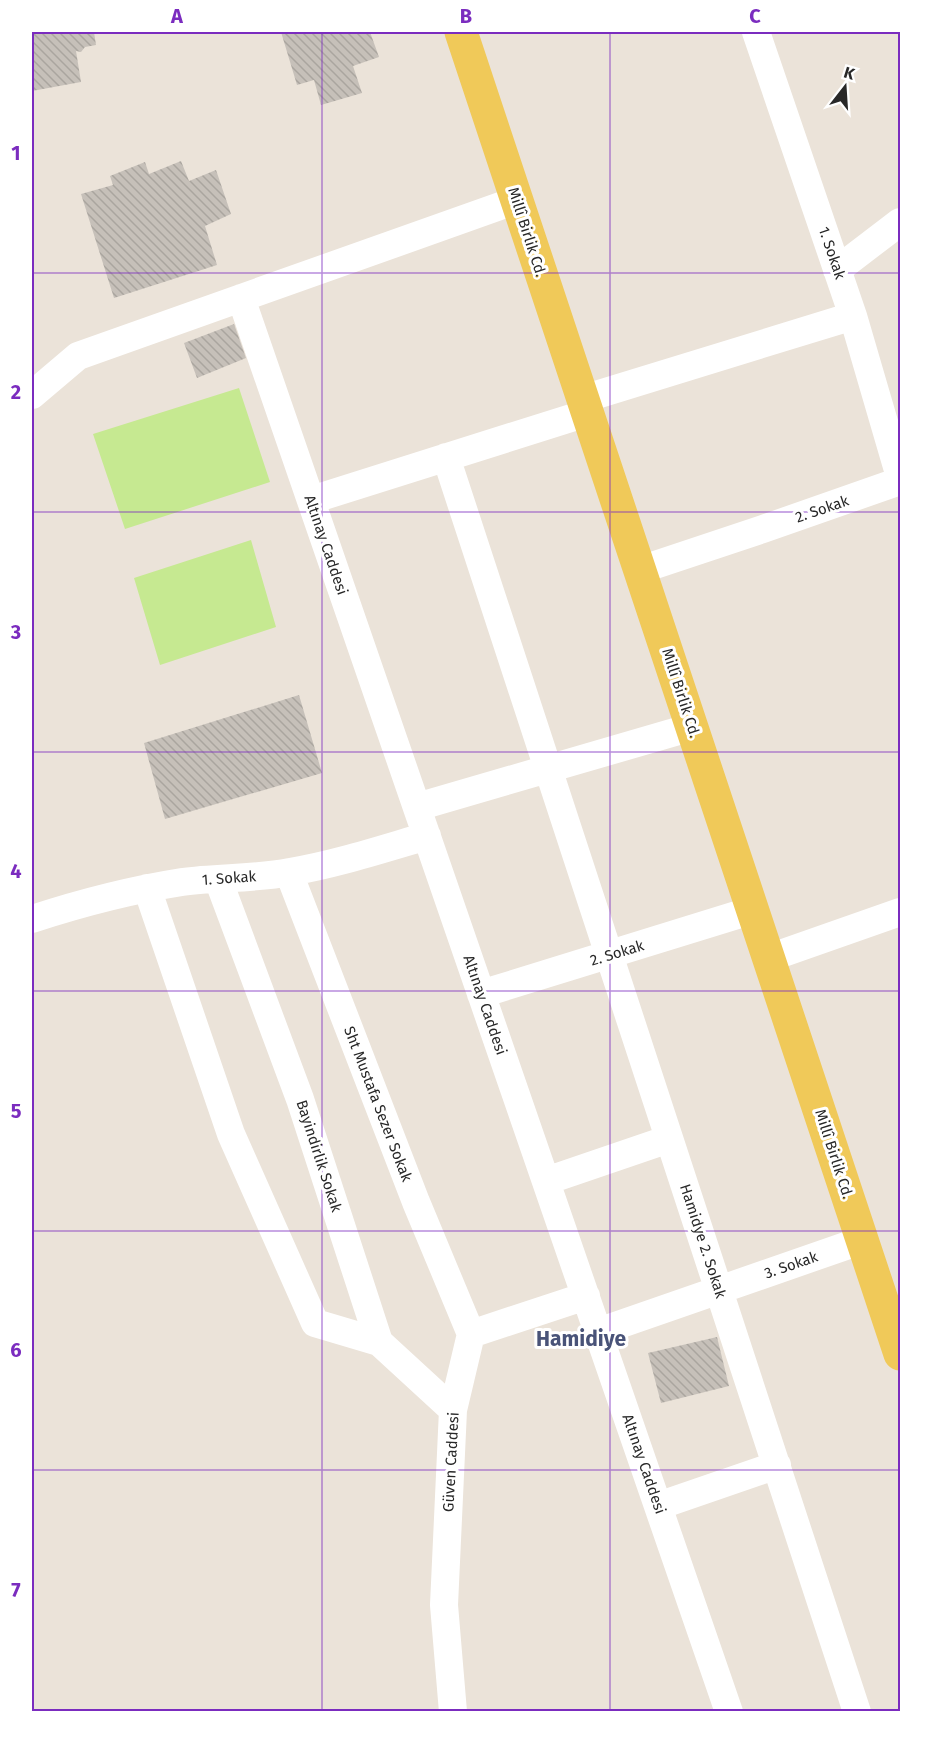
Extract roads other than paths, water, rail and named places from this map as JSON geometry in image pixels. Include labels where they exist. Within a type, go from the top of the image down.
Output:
[{"type":"main road","name":"Millî Birlik Cd.","points":[[461,32],[900,1354]]},
{"type":"street","name":"1. Sokak","points":[[756,32],[853,316],[900,479]]},
{"type":"street","points":[[32,395],[78,356],[517,200]]},
{"type":"street","points":[[837,270],[900,222]]},
{"type":"street","name":"Altınay Caddesi","points":[[240,298],[729,1712]]},
{"type":"street","points":[[311,500],[446,457],[585,406],[853,316]]},
{"type":"street","name":"Hamidye 2. Sokak","points":[[446,457],[857,1712]]},
{"type":"street","name":"2. Sokak","points":[[640,570],[763,529],[900,479]]},
{"type":"street","points":[[417,807],[692,728]]},
{"type":"street","name":"1. Sokak","points":[[32,919],[147,888],[289,873],[326,865],[427,836]]},
{"type":"street","name":"Sht Mustafa Sezer Sokak","points":[[289,873],[412,1191],[471,1334]]},
{"type":"street","name":"Bayindirlik Sokak","points":[[218,879],[300,1099],[379,1342],[453,1410]]},
{"type":"street","points":[[147,888],[231,1134],[315,1323],[379,1342]]},
{"type":"street","name":"2. Sokak","points":[[481,994],[753,910]]},
{"type":"street","points":[[769,958],[900,912]]},
{"type":"street","points":[[546,1181],[669,1138]]},
{"type":"street","name":"3. Sokak","points":[[598,1332],[863,1240]]},
{"type":"street","points":[[471,1334],[586,1296]]},
{"type":"street","name":"Güven Caddesi","points":[[453,1712],[444,1605],[453,1410],[471,1334]]},
{"type":"street","points":[[658,1506],[777,1465]]},
{"type":"district","name":"Hamidiye","points":[[581,1339]]}]
